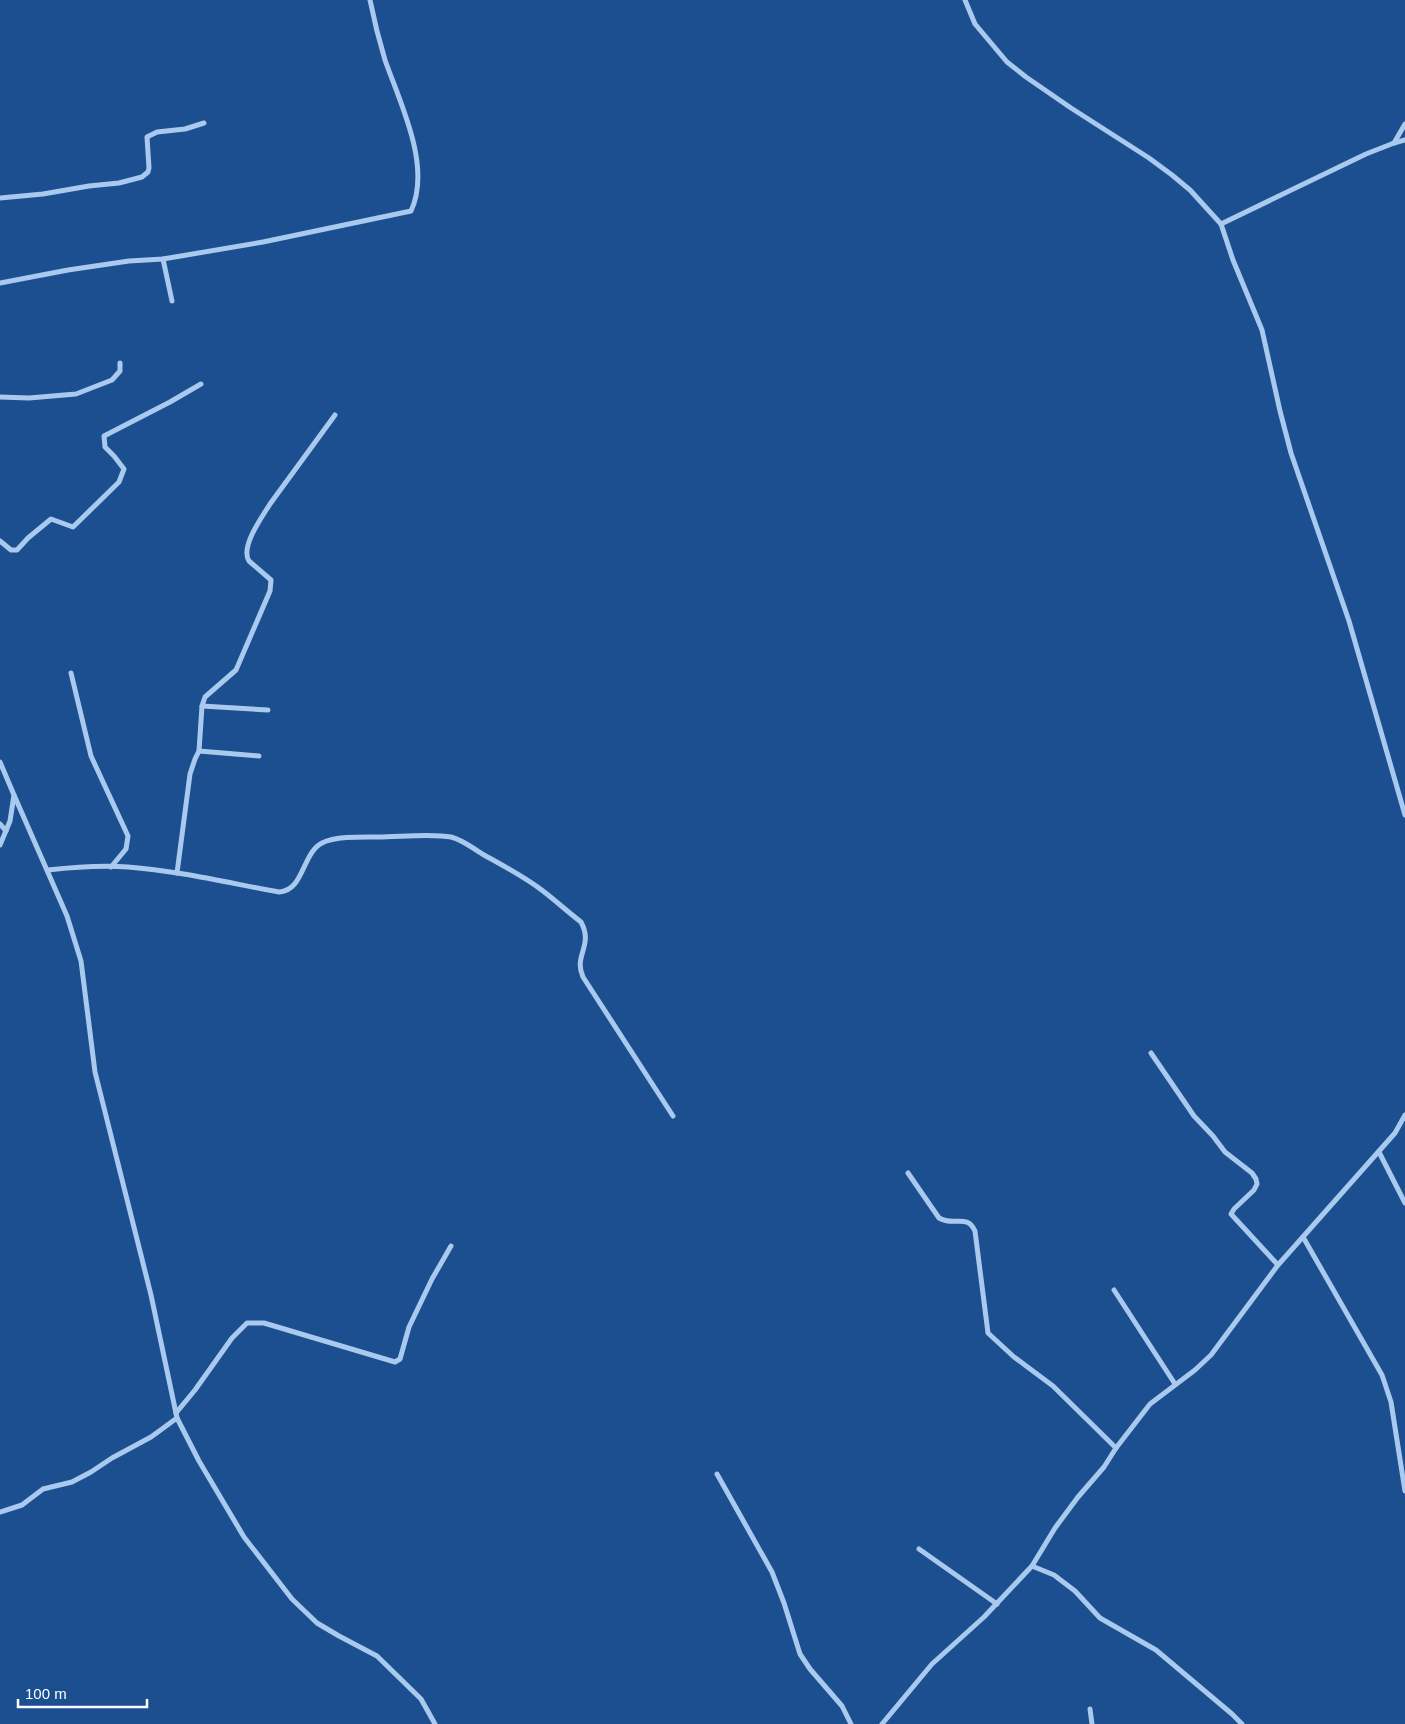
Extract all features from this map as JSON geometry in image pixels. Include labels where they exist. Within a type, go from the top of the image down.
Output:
[{"type":"street","points":[[0,283],[68,270],[130,261],[163,259],[263,242],[411,211],[415,202],[418,179],[414,142],[384,57],[370,0]]},
{"type":"street","points":[[965,0],[975,24],[1007,62],[1071,108],[1172,175],[1190,190],[1221,224],[1233,260],[1262,330],[1291,453],[1349,621],[1373,709],[1403,795],[1405,815]]},
{"type":"street","points":[[0,198],[119,183],[142,177],[148,172],[149,168],[147,136],[157,132],[185,129],[204,124]]},
{"type":"street","points":[[1394,143],[1405,124]]},
{"type":"street","points":[[1221,224],[1366,154],[1405,140]]},
{"type":"street","points":[[163,259],[172,301]]},
{"type":"street","points":[[0,397],[29,398],[76,394],[112,380],[120,371],[120,363]]},
{"type":"street","points":[[0,542],[11,550],[17,550],[51,519],[73,527],[120,482],[124,468],[105,448],[104,436],[201,384]]},
{"type":"street","points":[[177,872],[190,774],[194,759],[199,751],[202,706],[207,694],[236,670],[270,590],[271,580],[246,558],[250,540],[270,504],[335,415]]},
{"type":"street","points":[[71,673],[91,756],[128,836],[126,849],[111,867]]},
{"type":"street","points":[[202,706],[268,710]]},
{"type":"street","points":[[199,751],[259,756]]},
{"type":"street","points":[[0,762],[67,916],[81,961],[95,1072],[151,1295],[176,1416],[199,1461],[244,1537],[292,1599],[317,1623],[377,1656],[421,1699],[435,1724]]},
{"type":"street","points":[[0,845],[10,821],[14,795]]},
{"type":"street","points":[[0,824],[6,830]]},
{"type":"street","points":[[48,870],[73,867],[127,867],[177,872],[285,892],[294,885],[312,852],[324,841],[365,837],[434,836],[450,837],[463,842],[542,890],[581,922],[587,939],[580,960],[582,977],[673,1116]]},
{"type":"street","points":[[1151,1054],[1194,1116],[1225,1152],[1252,1173],[1256,1179],[1257,1184],[1254,1190],[1234,1208],[1231,1214],[1278,1265]]},
{"type":"street","points":[[882,1724],[932,1664],[997,1604],[1032,1566],[1055,1528],[1104,1467],[1116,1448],[1150,1404],[1195,1370],[1211,1355],[1278,1265],[1379,1152],[1395,1133],[1405,1115]]},
{"type":"street","points":[[1379,1152],[1405,1203]]},
{"type":"street","points":[[908,1173],[939,1218],[945,1221],[965,1221],[970,1223],[975,1231],[988,1333],[1014,1357],[1053,1386],[1116,1448]]},
{"type":"street","points":[[1303,1237],[1382,1375],[1391,1402],[1405,1491]]},
{"type":"street","points":[[0,1512],[22,1505],[43,1489],[72,1482],[151,1437],[176,1416],[232,1338],[247,1323],[264,1323],[396,1362],[400,1359],[409,1327],[432,1278],[451,1246]]},
{"type":"street","points":[[1114,1290],[1175,1384]]},
{"type":"street","points":[[717,1474],[772,1572],[800,1654],[810,1670],[842,1706],[851,1724]]},
{"type":"street","points":[[919,1549],[997,1604]]},
{"type":"street","points":[[1032,1566],[1054,1575],[1075,1591],[1100,1618],[1156,1650],[1242,1724]]},
{"type":"street","points":[[1090,1710],[1092,1724]]}]
